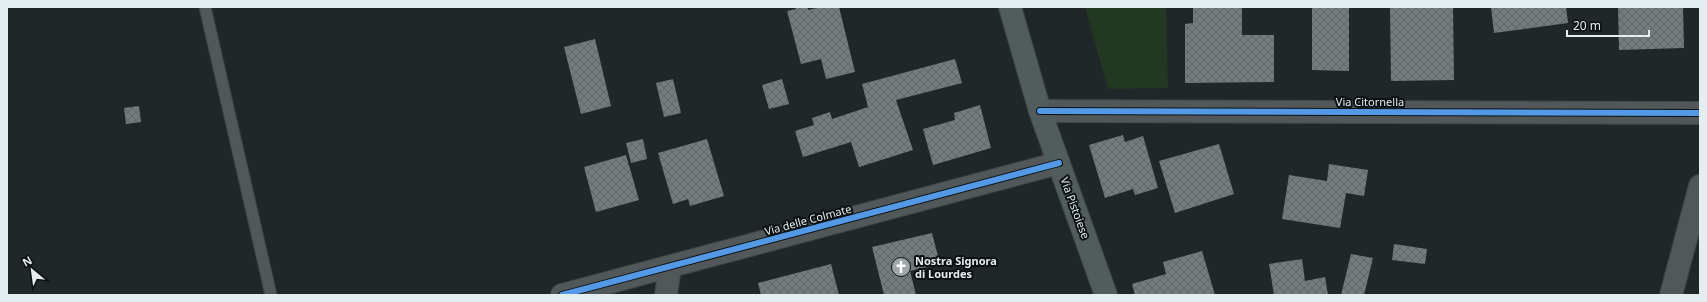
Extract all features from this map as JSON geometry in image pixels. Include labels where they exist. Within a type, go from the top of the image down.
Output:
[{"type":"main road","name":"Via Pistoiese","points":[[1010,7],[1040,111],[1106,295]]},
{"type":"street","name":"Via Citornella","points":[[1040,111],[1700,113]]},
{"type":"street","name":"Via delle Colmate","points":[[562,295],[670,268],[1059,163]]},
{"type":"street","points":[[1671,295],[1700,186]]},
{"type":"street","points":[[666,295],[670,268]]},
{"type":"lane","points":[[205,7],[271,295]]},
{"type":"green space","points":[[1085,7],[1166,7],[1168,88],[1108,89]]},
{"type":"building","points":[[795,7],[808,7],[808,10],[821,7],[839,7],[855,72],[826,79],[821,59],[801,64],[787,11],[796,9]]},
{"type":"building","points":[[1193,7],[1242,7],[1242,35],[1274,35],[1274,82],[1185,83],[1185,24],[1193,23]]},
{"type":"building","points":[[1312,7],[1349,7],[1349,71],[1312,70]]},
{"type":"building","points":[[1390,7],[1453,7],[1454,80],[1391,81]]},
{"type":"building","points":[[1491,7],[1566,7],[1568,23],[1494,33]]},
{"type":"building","points":[[1618,7],[1683,7],[1684,48],[1619,50]]},
{"type":"building","points":[[595,39],[611,106],[581,114],[564,47]]},
{"type":"building","points":[[955,59],[962,83],[896,100],[913,150],[859,167],[851,142],[803,157],[795,131],[814,125],[812,118],[830,112],[832,119],[868,107],[862,84]]},
{"type":"building","points":[[673,79],[681,113],[664,117],[656,83]]},
{"type":"building","points":[[782,79],[789,104],[769,109],[762,85]]},
{"type":"building","points":[[980,105],[991,148],[933,165],[923,129],[955,120],[954,113]]},
{"type":"building","points":[[139,106],[141,122],[126,124],[124,108]]},
{"type":"building","points":[[1123,135],[1125,142],[1143,136],[1158,188],[1135,195],[1133,189],[1105,198],[1089,145]]},
{"type":"building","points":[[643,139],[647,159],[631,163],[626,143]]},
{"type":"building","points":[[707,139],[724,196],[690,206],[688,199],[673,204],[658,153]]},
{"type":"building","points":[[1219,144],[1234,194],[1175,213],[1159,161]]},
{"type":"building","points":[[626,155],[639,200],[596,212],[584,167]]},
{"type":"building","points":[[1329,164],[1368,170],[1364,196],[1346,193],[1340,228],[1282,219],[1289,175],[1327,181]]},
{"type":"building","name":"Nostra Signora di Lourdes","points":[[932,233],[940,264],[910,271],[916,295],[884,295],[872,247]]},
{"type":"building","points":[[1394,244],[1427,249],[1425,264],[1392,260]]},
{"type":"building","points":[[1202,251],[1215,295],[1135,295],[1132,284],[1166,274],[1163,262]]},
{"type":"building","points":[[1351,254],[1373,258],[1364,295],[1341,295]]},
{"type":"building","points":[[1302,259],[1305,281],[1325,277],[1328,295],[1274,295],[1269,264]]},
{"type":"building","points":[[831,264],[839,295],[761,295],[758,283]]},
{"type":"cycle path","points":[[1040,111],[1700,113]]},
{"type":"cycle path","points":[[562,295],[1059,163]]},
{"type":"place","name":"Nostra Signora di Lourdes","points":[[901,267]]}]
